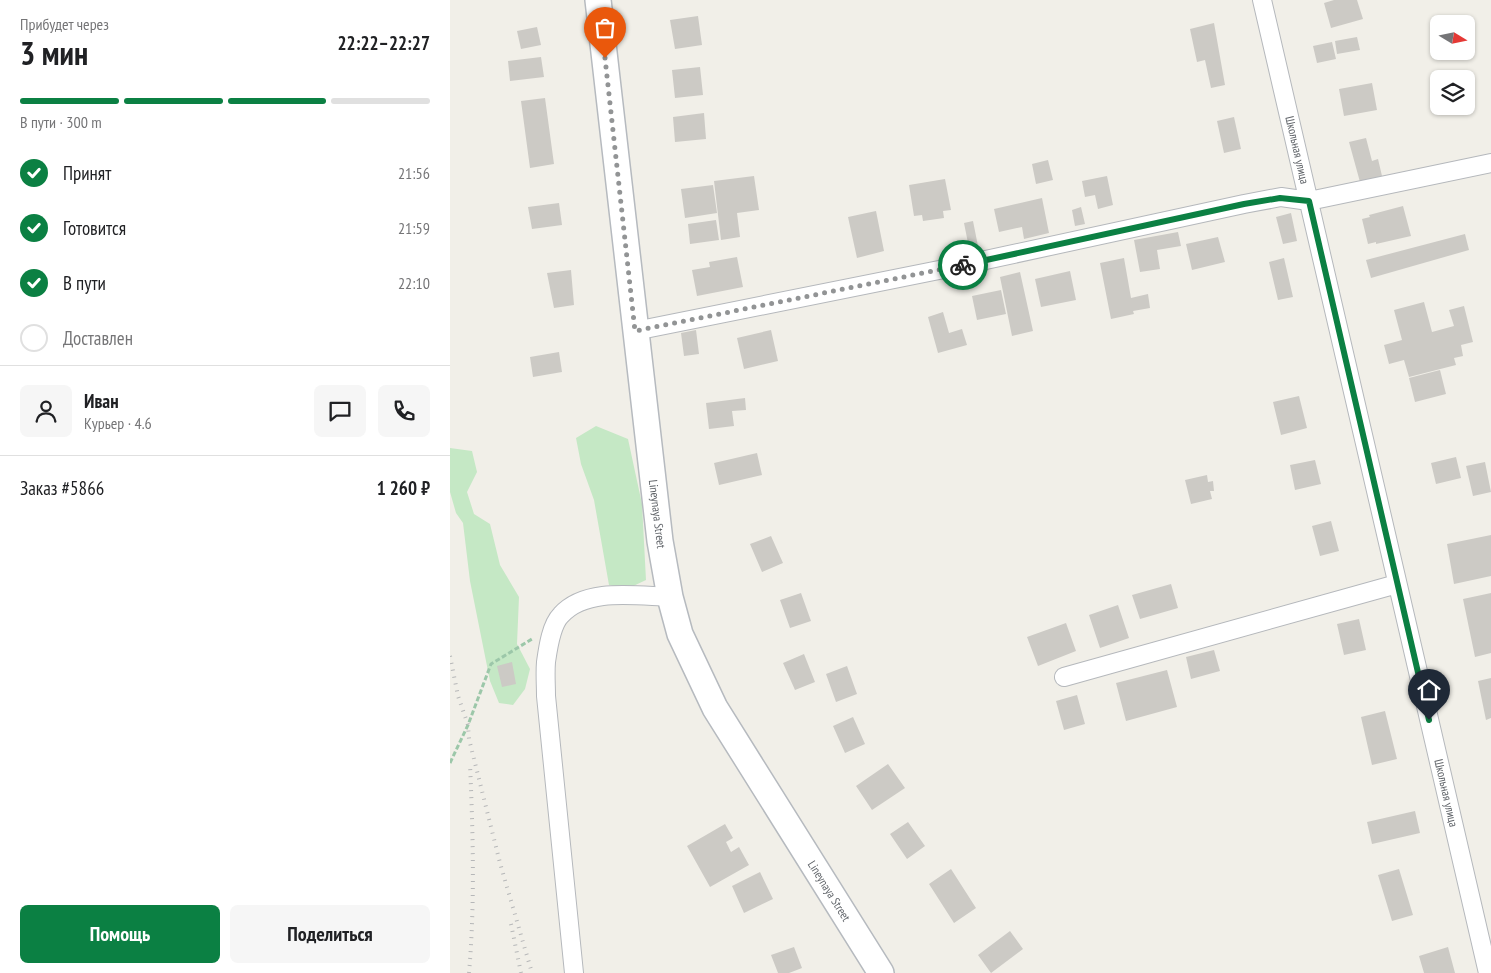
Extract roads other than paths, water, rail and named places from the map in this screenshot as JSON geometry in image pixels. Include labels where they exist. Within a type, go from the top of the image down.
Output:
[{"type":"main road","name":"Lineynaya Street","points":[[598,0],[660,541],[670,597],[680,634],[714,708],[881,973]]},
{"type":"street","name":"Школьная улица","points":[[1262,0],[1488,973]]},
{"type":"street","points":[[635,331],[944,269],[1244,204],[1280,198],[1309,201],[1491,163]]},
{"type":"street","points":[[1064,677],[1397,584]]},
{"type":"street","points":[[574,973],[546,696],[546,662],[554,625],[560,615],[571,606],[582,600],[597,596],[670,597]]},
{"type":"railway","points":[[450,656],[458,696],[468,725],[469,739],[500,863],[532,973]]},
{"type":"railway","points":[[469,973],[473,868],[470,764]]},
{"type":"railway","points":[[511,924],[521,973]]}]
